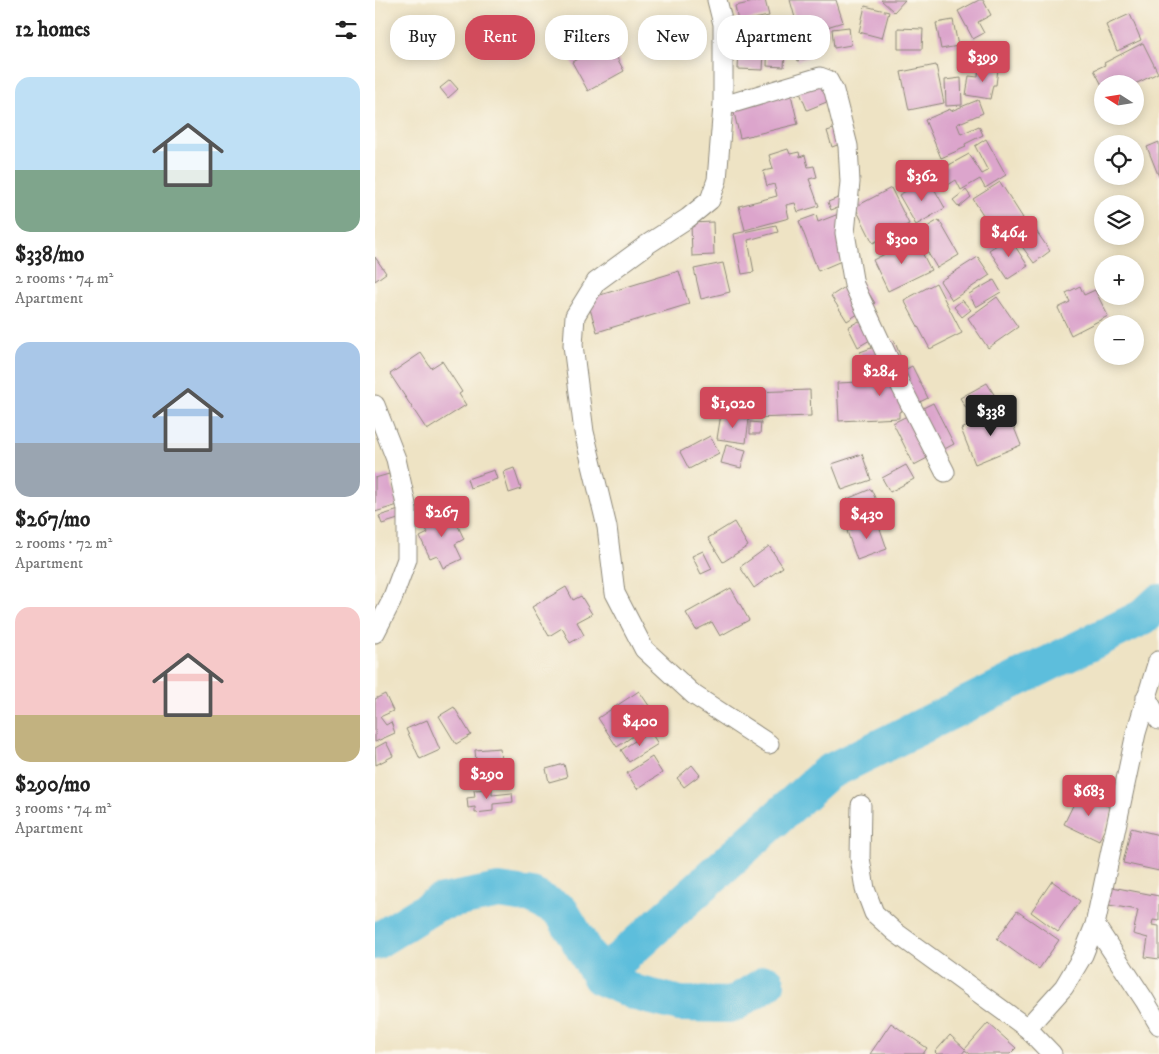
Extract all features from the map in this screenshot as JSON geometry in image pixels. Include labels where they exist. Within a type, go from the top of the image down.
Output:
[{"type":"street","points":[[717,0],[723,24],[723,106],[717,180],[711,200],[689,218],[596,282],[575,316],[573,345],[584,432],[607,527],[615,593],[644,649],[694,695],[769,744]]},
{"type":"street","points":[[723,106],[820,77],[827,80],[834,91],[848,146],[851,182],[845,233],[854,285],[902,388],[945,472]]},
{"type":"street","points":[[375,405],[396,459],[407,509],[407,559],[391,602],[375,633]]},
{"type":"street","points":[[1027,1028],[1064,987],[1083,955],[1095,925],[1135,733],[1158,661]]},
{"type":"street","points":[[1146,697],[1159,720]]},
{"type":"street","points":[[861,805],[860,858],[865,889],[874,913],[895,932],[1027,1028],[1052,1054]]},
{"type":"street","points":[[1095,925],[1159,1025]]},
{"type":"building","points":[[765,0],[769,15],[737,15],[735,6]]},
{"type":"building","points":[[790,0],[836,0],[843,22],[830,26],[830,15],[794,15]]},
{"type":"building","points":[[881,0],[905,0],[894,12]]},
{"type":"building","points":[[979,0],[983,0],[991,15],[978,22],[984,33],[973,39],[958,11]]},
{"type":"building","points":[[865,6],[889,12],[882,38],[859,32]]},
{"type":"building","points":[[1130,14],[1141,40],[1117,51],[1106,25]]},
{"type":"building","points":[[953,20],[958,46],[941,49],[936,23]]},
{"type":"building","points":[[849,27],[851,45],[834,48],[832,29]]},
{"type":"building","points":[[898,28],[923,29],[922,49],[898,49]]},
{"type":"building","points":[[1143,43],[1158,73],[1144,80],[1144,75],[1097,75],[1094,70],[1105,65],[1104,63]]},
{"type":"building","points":[[575,60],[618,60],[624,71],[588,91],[572,62]]},
{"type":"building","points":[[738,60],[764,60],[763,70],[738,69]]},
{"type":"building","points":[[767,60],[784,60],[784,67],[767,66]]},
{"type":"building","points":[[936,65],[944,103],[909,110],[901,72]]},
{"type":"building","points":[[979,66],[998,69],[996,85],[993,85],[990,99],[966,95],[969,76],[978,77]]},
{"type":"building","points":[[824,74],[834,99],[807,110],[797,85]]},
{"type":"building","points":[[961,78],[962,105],[946,106],[945,80]]},
{"type":"building","points":[[450,80],[458,89],[448,98],[440,88]]},
{"type":"building","points":[[789,86],[798,124],[740,138],[731,100]]},
{"type":"building","points":[[978,100],[983,113],[957,124],[961,134],[979,126],[983,135],[965,144],[966,147],[941,158],[925,120]]},
{"type":"building","points":[[843,126],[848,141],[832,147],[827,131]]},
{"type":"building","points":[[986,139],[1006,175],[985,188],[980,179],[961,190],[956,180],[948,185],[940,170],[969,154],[982,174],[988,171],[975,146]]},
{"type":"building","points":[[1159,142],[1159,177],[1147,147]]},
{"type":"building","points":[[788,149],[790,154],[799,152],[800,157],[805,155],[808,167],[814,166],[817,177],[809,179],[819,206],[798,212],[795,203],[786,205],[789,218],[745,230],[739,206],[777,196],[774,184],[767,186],[763,171],[773,169],[769,155]]},
{"type":"building","points":[[928,178],[945,208],[916,225],[899,195]]},
{"type":"building","points":[[1000,182],[1023,218],[996,235],[973,199]]},
{"type":"building","points":[[891,188],[909,224],[873,243],[855,207]]},
{"type":"building","points":[[966,190],[971,197],[959,207],[953,200]]},
{"type":"building","points":[[843,196],[845,205],[831,210],[828,202]]},
{"type":"building","points":[[841,213],[846,259],[818,271],[799,221],[816,215],[818,222]]},
{"type":"building","points":[[939,220],[959,255],[937,268],[916,233]]},
{"type":"building","points":[[713,222],[714,255],[692,256],[691,223]]},
{"type":"building","points":[[1030,222],[1050,251],[1034,263],[1013,234]]},
{"type":"building","points":[[776,225],[778,232],[748,240],[754,272],[742,274],[734,234]]},
{"type":"building","points":[[1009,237],[1028,266],[1008,279],[989,250]]},
{"type":"building","points":[[915,239],[931,270],[888,291],[873,260]]},
{"type":"building","points":[[375,257],[386,273],[375,281]]},
{"type":"building","points":[[978,257],[990,275],[952,300],[940,281]]},
{"type":"building","points":[[723,263],[730,292],[701,299],[694,269]]},
{"type":"building","points":[[679,271],[689,304],[597,332],[587,299]]},
{"type":"building","points":[[859,278],[875,303],[847,321],[831,296]]},
{"type":"building","points":[[994,280],[1001,292],[976,307],[969,294]]},
{"type":"building","points":[[936,283],[962,333],[930,349],[904,300]]},
{"type":"building","points":[[1080,286],[1084,295],[1094,290],[1094,305],[1102,305],[1108,315],[1094,315],[1094,323],[1071,335],[1058,308],[1070,302],[1066,293]]},
{"type":"building","points":[[997,297],[1018,327],[988,348],[968,318]]},
{"type":"building","points":[[962,300],[971,310],[962,317],[954,307]]},
{"type":"building","points":[[874,313],[884,332],[858,347],[848,327]]},
{"type":"building","points":[[894,340],[902,360],[867,372],[860,352]]},
{"type":"building","points":[[421,353],[431,368],[442,361],[462,392],[459,394],[466,405],[427,430],[390,374]]},
{"type":"building","points":[[912,366],[928,398],[899,412],[899,418],[839,421],[837,383],[884,381]]},
{"type":"building","points":[[987,383],[995,396],[968,411],[960,398]]},
{"type":"building","points":[[810,390],[811,416],[755,418],[754,392]]},
{"type":"building","points":[[933,403],[954,444],[914,465],[893,423]]},
{"type":"building","points":[[1007,410],[1021,445],[975,464],[961,429]]},
{"type":"building","points":[[721,414],[749,419],[746,443],[717,439]]},
{"type":"building","points":[[750,422],[761,423],[760,434],[750,434]]},
{"type":"building","points":[[710,436],[719,453],[689,469],[680,452]]},
{"type":"building","points":[[726,445],[746,450],[741,468],[721,463]]},
{"type":"building","points":[[862,454],[871,480],[842,490],[832,464]]},
{"type":"building","points":[[906,465],[914,479],[890,492],[882,478]]},
{"type":"building","points":[[514,468],[521,489],[509,493],[503,472]]},
{"type":"building","points":[[494,470],[497,479],[470,488],[467,479]]},
{"type":"building","points":[[389,474],[398,505],[375,512],[375,478]]},
{"type":"building","points":[[871,489],[881,511],[856,521],[847,499]]},
{"type":"building","points":[[409,507],[411,515],[382,524],[379,516]]},
{"type":"building","points":[[439,509],[444,519],[453,515],[464,539],[455,544],[462,559],[443,568],[437,555],[430,558],[420,537],[428,533],[421,518]]},
{"type":"building","points":[[877,520],[887,549],[857,560],[847,531]]},
{"type":"building","points":[[734,522],[748,546],[723,562],[708,538]]},
{"type":"building","points":[[769,546],[783,567],[754,588],[740,567]]},
{"type":"building","points":[[703,551],[712,569],[701,574],[692,556]]},
{"type":"building","points":[[566,587],[573,600],[581,596],[592,614],[577,622],[584,635],[570,643],[562,628],[549,636],[532,607]]},
{"type":"building","points":[[731,588],[749,620],[720,636],[712,622],[696,630],[686,613]]},
{"type":"building","points":[[639,691],[658,719],[617,747],[598,718]]},
{"type":"building","points":[[385,694],[393,711],[380,717],[386,725],[391,722],[395,733],[375,742],[375,699]]},
{"type":"building","points":[[454,707],[471,735],[456,744],[439,716]]},
{"type":"building","points":[[427,720],[440,750],[420,759],[406,729]]},
{"type":"building","points":[[650,731],[658,744],[629,762],[621,750]]},
{"type":"building","points":[[386,742],[393,756],[376,765],[375,748]]},
{"type":"building","points":[[500,748],[501,760],[476,762],[475,750]]},
{"type":"building","points":[[652,757],[662,773],[637,789],[627,773]]},
{"type":"building","points":[[564,764],[567,777],[549,782],[546,769]]},
{"type":"building","points":[[692,765],[700,775],[684,787],[677,778]]},
{"type":"building","points":[[492,789],[492,795],[512,793],[513,802],[493,804],[493,811],[475,813],[475,807],[468,808],[467,798],[475,797],[474,790]]},
{"type":"building","points":[[1079,793],[1114,809],[1099,841],[1064,824]]},
{"type":"building","points":[[1131,828],[1159,835],[1159,871],[1123,863]]},
{"type":"building","points":[[1052,881],[1080,901],[1058,932],[1031,912]]},
{"type":"building","points":[[1107,886],[1159,896],[1159,921],[1153,920],[1152,925],[1159,926],[1159,959],[1145,957],[1148,938],[1133,934],[1138,910],[1103,904]]},
{"type":"building","points":[[1017,911],[1059,940],[1039,969],[997,939]]},
{"type":"building","points":[[891,1023],[927,1048],[923,1054],[870,1054]]},
{"type":"building","points":[[988,1023],[1016,1048],[1010,1054],[970,1054],[965,1050],[962,1054],[937,1054],[935,1052],[950,1035],[965,1049]]},
{"type":"waterway","points":[[600,977],[827,773],[1143,617],[1159,602]]},
{"type":"waterway","points":[[375,942],[438,903],[499,891],[532,896],[561,911],[600,977],[636,993],[680,1004],[732,1005],[767,983]]}]
